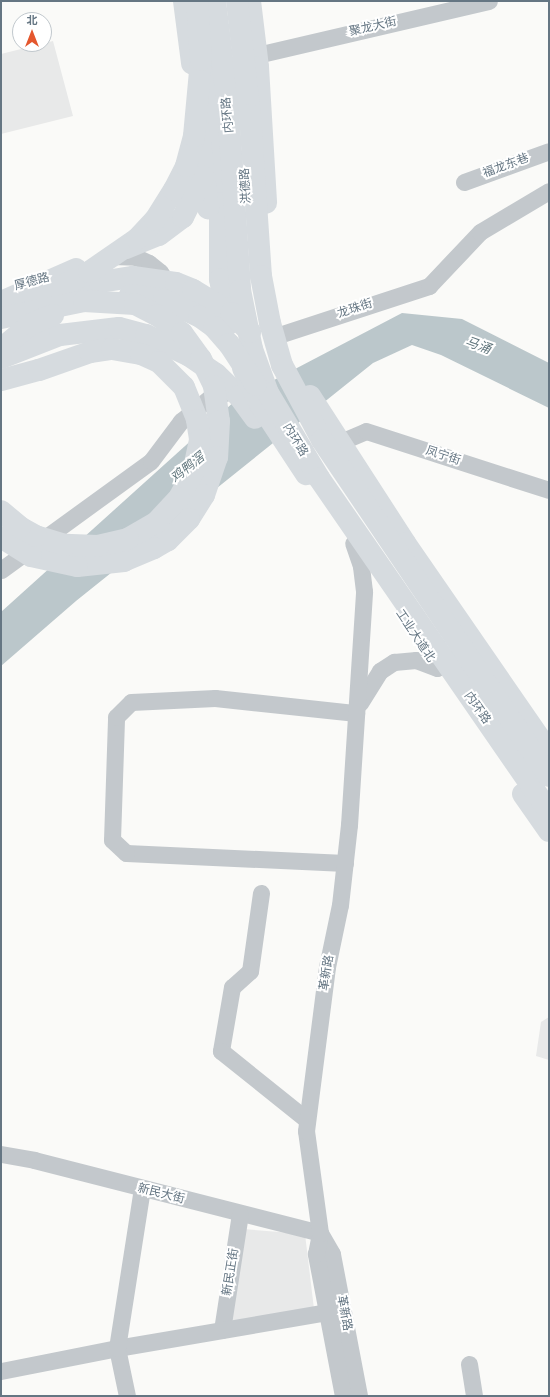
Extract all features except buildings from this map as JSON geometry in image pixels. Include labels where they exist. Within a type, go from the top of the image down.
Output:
[{"type":"main road","points":[[184,1],[203,177],[219,256]]},
{"type":"main road","points":[[1,325],[35,298],[89,272],[137,239],[154,220],[174,190],[186,166],[194,136],[201,60],[197,1]]},
{"type":"main road","points":[[204,1],[214,94],[220,203],[220,279],[230,332],[244,390]]},
{"type":"main road","name":"内环路","points":[[215,1],[228,107],[240,290],[257,363],[268,393],[299,431],[541,763]]},
{"type":"main road","name":"洪德路","points":[[228,1],[243,121],[251,263],[261,319],[280,368]]},
{"type":"main road","points":[[246,2],[258,55],[270,273],[282,334],[280,368],[299,431]]},
{"type":"main road","points":[[238,76],[246,2]]},
{"type":"main road","name":"内环路","points":[[246,2],[250,115],[264,295],[299,431],[549,812]]},
{"type":"main road","points":[[243,121],[266,194]]},
{"type":"main road","points":[[1,302],[102,257],[159,235],[175,225],[191,204],[203,177]]},
{"type":"main road","points":[[1,329],[33,308],[100,282],[133,278],[176,283],[193,290],[231,313],[254,336],[273,361],[299,431]]},
{"type":"main road","points":[[1,349],[32,324],[79,305],[119,295],[139,294],[164,300],[199,316],[214,327],[299,431]]},
{"type":"main road","points":[[1,318],[84,301],[135,304],[157,315],[182,333],[201,359],[214,386],[219,421],[217,457],[210,482],[197,507],[179,530],[154,548],[124,561],[92,566],[60,564],[31,556],[1,538]]},
{"type":"main road","points":[[1,358],[60,335],[119,328],[146,335],[188,355],[216,374],[244,390],[299,431],[338,443],[541,763]]},
{"type":"main road","points":[[1,380],[39,370],[90,352],[126,350],[159,362],[184,387],[197,420],[200,440],[197,458],[183,492],[157,522],[128,539],[81,547],[65,545],[36,536],[20,527],[1,511]]},
{"type":"main road","points":[[1,388],[39,370]]},
{"type":"main road","name":"工业大道北","points":[[299,431],[327,503],[353,543],[445,663],[541,763],[549,831]]},
{"type":"street","name":"聚龙大街","points":[[258,55],[434,7],[489,1]]},
{"type":"street","name":"福龙东巷","points":[[464,182],[549,151]]},
{"type":"street","name":"龙珠街","points":[[282,334],[429,286],[480,232],[549,191]]},
{"type":"street","points":[[102,257],[125,256],[150,263],[166,279],[172,293],[173,317],[161,326],[151,329],[119,328]]},
{"type":"street","points":[[219,256],[244,305],[280,368]]},
{"type":"street","name":"厚德路","points":[[1,291],[64,274]]},
{"type":"street","points":[[1,570],[33,545],[151,461],[181,421],[211,397],[244,390]]},
{"type":"street","points":[[299,431],[445,663]]},
{"type":"street","name":"凤宁街","points":[[338,443],[366,431],[549,490]]},
{"type":"street","points":[[1,522],[33,545]]},
{"type":"street","name":"革新路","points":[[343,1396],[316,1254],[320,1234],[306,1131],[326,974],[340,905],[345,863],[364,591],[361,566],[353,543]]},
{"type":"street","points":[[345,863],[126,853],[112,840],[116,717],[131,702],[215,698],[356,713],[369,684],[380,671],[394,662],[416,660],[445,663]]},
{"type":"street","points":[[541,763],[549,795]]},
{"type":"street","points":[[261,893],[250,971],[232,987],[220,1051],[307,1120]]},
{"type":"street","name":"新民大街","points":[[1,1154],[34,1160],[320,1234]]},
{"type":"street","points":[[127,1396],[117,1348],[142,1189]]},
{"type":"street","name":"新民正街","points":[[222,1330],[240,1214]]},
{"type":"street","name":"革新路","points":[[320,1234],[332,1254],[358,1396]]},
{"type":"street","points":[[1,1371],[117,1348],[328,1312]]},
{"type":"street","points":[[469,1364],[474,1396]]},
{"type":"shaded area","points":[[52,41],[73,116],[1,134],[1,54],[12,51],[52,52]]},
{"type":"shaded area","points":[[549,1017],[549,1060],[536,1056],[541,1022]]},
{"type":"shaded area","points":[[243,1229],[305,1234],[314,1309],[227,1323]]},
{"type":"water","points":[[402,313],[462,319],[549,363],[549,408],[441,355],[412,345],[373,363],[76,601],[1,666],[1,612],[236,400]]},
{"type":"water label","name":"马涌","points":[[478,346]]},
{"type":"water label","name":"鸡鸭滘","points":[[188,468]]}]
